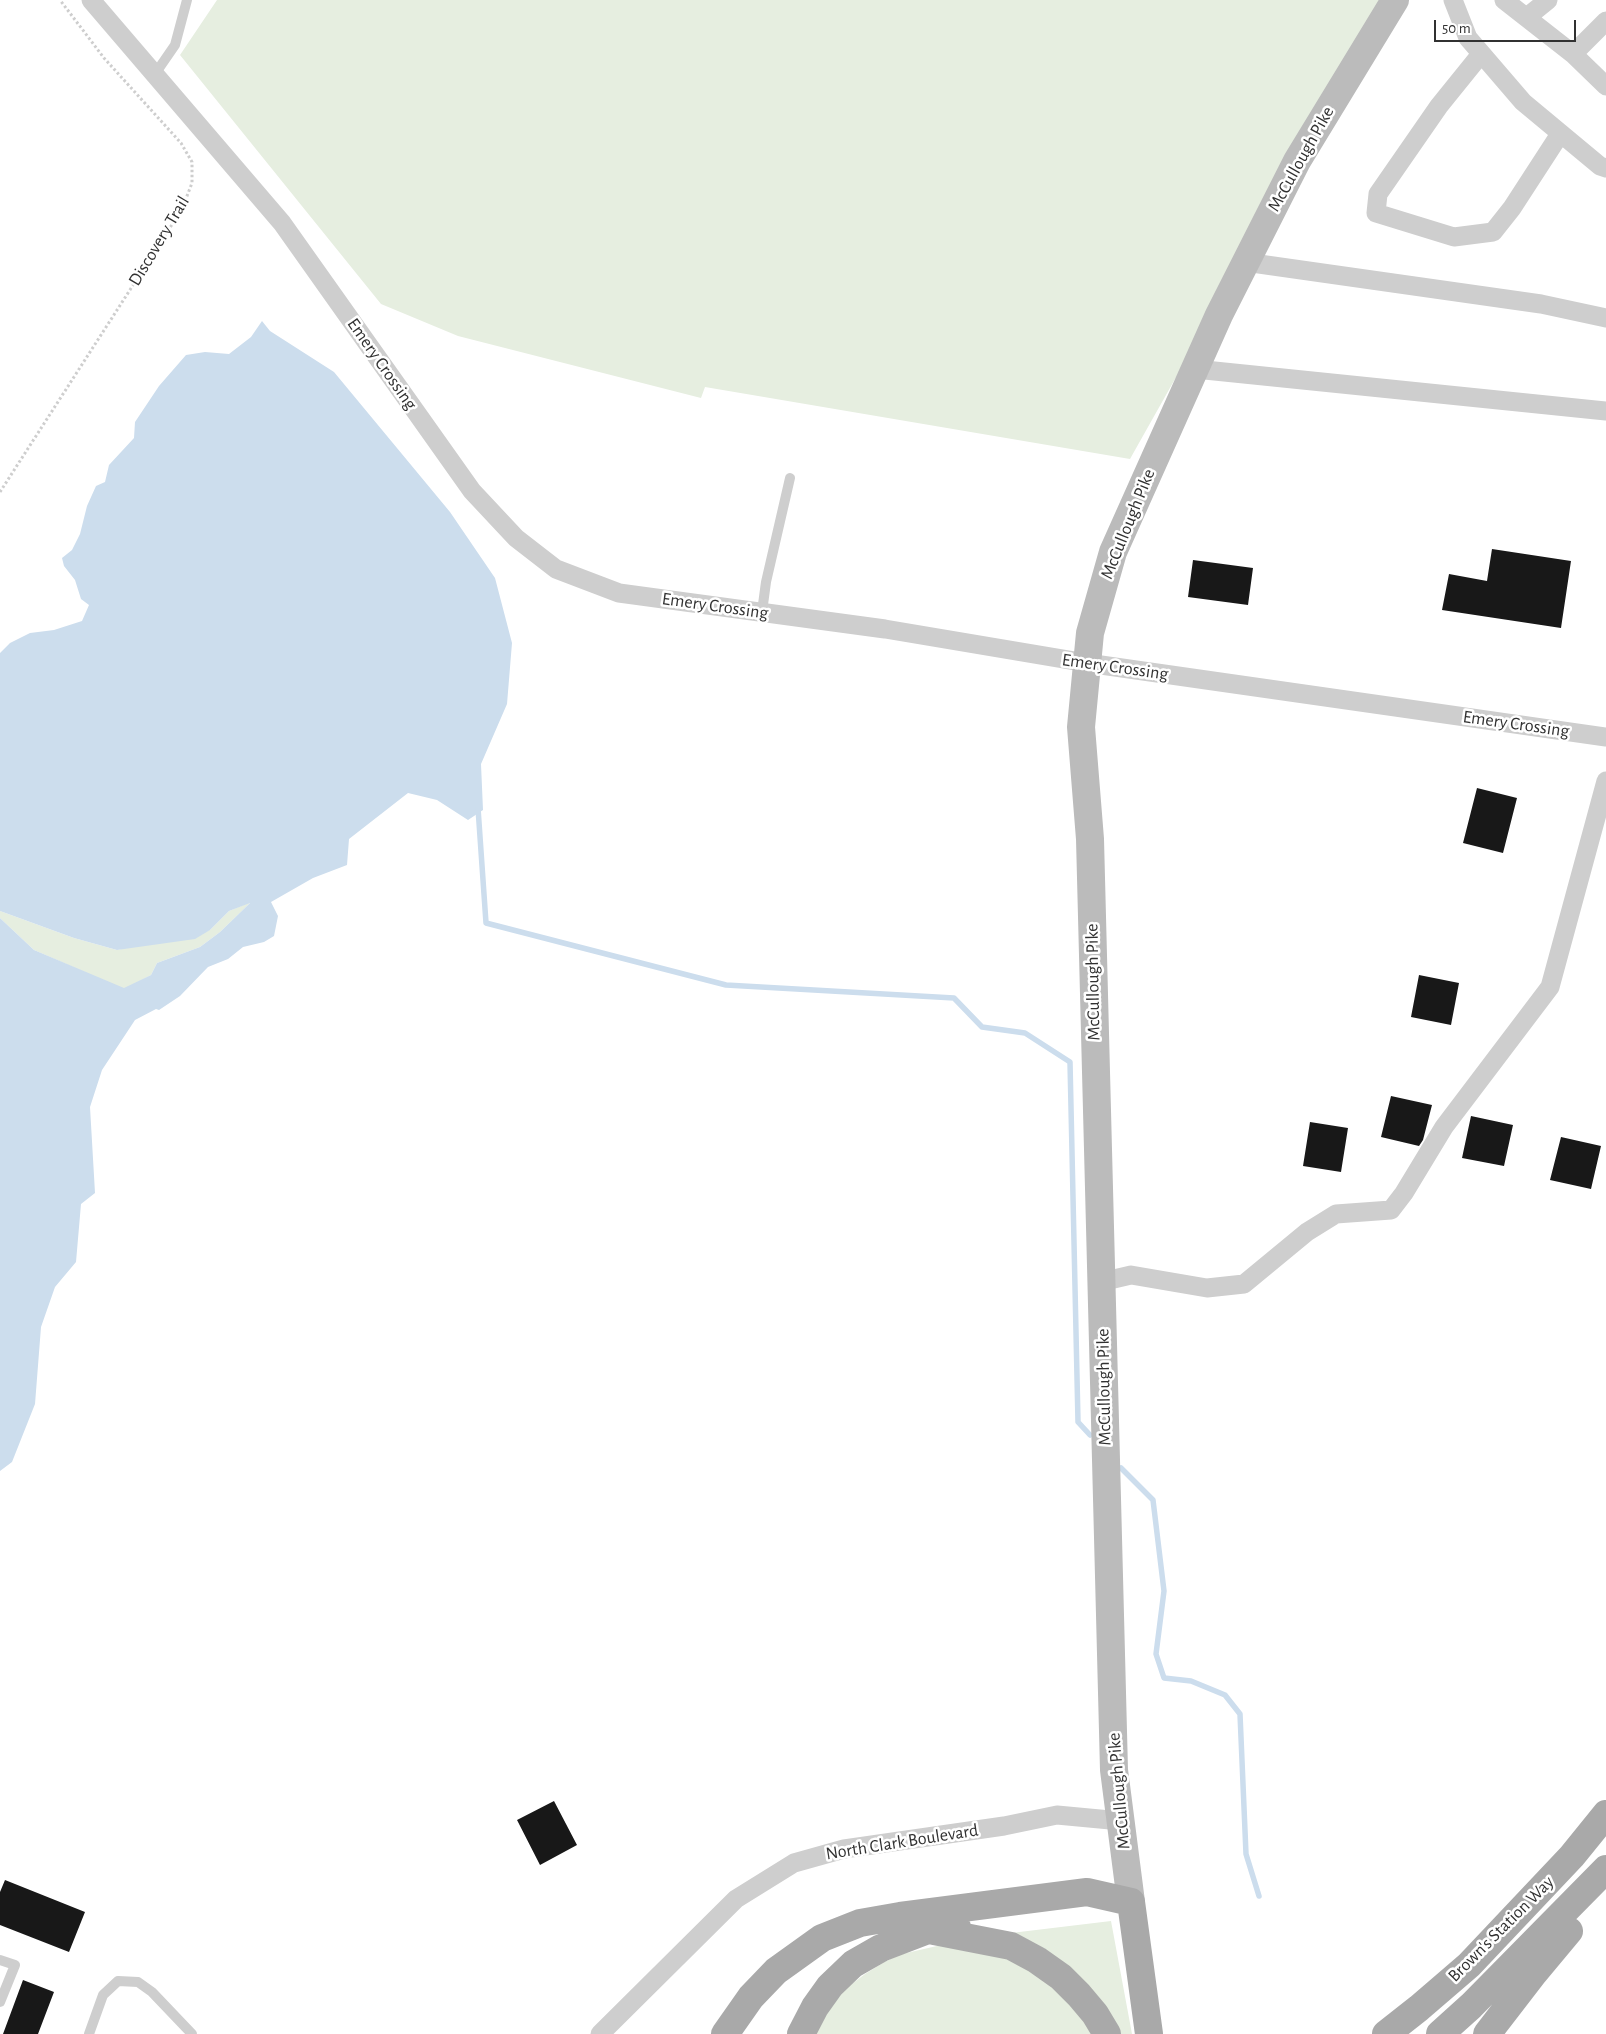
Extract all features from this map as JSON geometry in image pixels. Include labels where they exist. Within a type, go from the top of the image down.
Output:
[{"type":"main road","name":"Brown's Station Way","points":[[1386,2034],[1469,1965],[1572,1856],[1606,1814]]},
{"type":"main road","name":"Brown's Station Way","points":[[1440,2034],[1471,2006],[1606,1869]]},
{"type":"main road","points":[[1487,2034],[1580,1918],[1606,1881]]},
{"type":"main road","points":[[725,2034],[751,1997],[776,1971],[822,1938],[860,1923],[900,1916],[1087,1892],[1131,1902]]},
{"type":"main road","points":[[800,2034],[815,2007],[830,1986],[853,1964],[882,1948],[928,1930],[1098,1910],[1131,1902]]},
{"type":"main road","name":"McCullough Pike","points":[[1131,1902],[1149,2034]]},
{"type":"main road","points":[[928,1930],[1011,1946],[1037,1960],[1062,1977],[1079,1995],[1107,2034]]},
{"type":"street","name":"Emery Crossing","points":[[91,0],[282,222],[472,491],[516,538],[556,569],[619,593],[885,629],[1087,663],[1606,737]]},
{"type":"street","name":"McCullough Pike","points":[[1131,1902],[1114,1760],[1090,839],[1081,727],[1090,633],[1113,552],[1245,262],[1297,161],[1395,0]]},
{"type":"street","points":[[1453,0],[1468,38],[1523,102],[1600,166],[1606,168]]},
{"type":"street","points":[[1504,0],[1573,54],[1606,86]]},
{"type":"street","points":[[1527,18],[1548,0]]},
{"type":"street","points":[[1573,54],[1606,20]]},
{"type":"street","points":[[1481,54],[1439,106],[1378,194],[1376,213],[1454,237],[1493,232],[1512,208],[1560,134]]},
{"type":"street","points":[[1245,262],[1541,304],[1606,318]]},
{"type":"street","points":[[1195,369],[1606,411]]},
{"type":"street","points":[[1101,1282],[1131,1275],[1206,1288],[1244,1284],[1307,1232],[1336,1214],[1391,1210],[1404,1193],[1444,1127],[1550,987],[1606,781]]},
{"type":"street","name":"North Clark Boulevard","points":[[600,2034],[736,1899],[794,1863],[844,1849],[1004,1826],[1057,1815],[1121,1821]]},
{"type":"lane","points":[[155,74],[175,45],[187,0]]},
{"type":"lane","points":[[762,612],[766,582],[790,478]]},
{"type":"lane","points":[[0,1960],[14,1965],[0,2002]]},
{"type":"lane","points":[[89,2034],[103,1996],[118,1982],[138,1982],[152,1992],[192,2034]]},
{"type":"path","name":"Discovery Trail","points":[[0,492],[182,209],[192,183],[192,162],[181,143],[104,58],[60,0]]},
{"type":"shaded area","points":[[217,0],[1388,0],[1130,459],[705,387],[701,398],[458,336],[381,304],[180,55]]},
{"type":"shaded area","points":[[251,902],[220,932],[200,947],[157,963],[151,975],[124,989],[34,950],[0,918],[0,911],[74,938],[117,950],[210,930],[229,911]]},
{"type":"shaded area","points":[[1111,1921],[1132,2034],[1117,2034],[1011,1933]]},
{"type":"shaded area","points":[[937,1946],[976,1947],[1034,1967],[1099,2034],[814,2034],[844,1990],[865,1974],[902,1954]]},
{"type":"water","points":[[262,321],[270,331],[334,372],[450,512],[495,578],[512,643],[507,704],[481,764],[483,810],[468,820],[437,800],[408,793],[349,839],[347,865],[313,878],[271,902],[278,916],[274,936],[264,942],[243,947],[228,959],[208,967],[180,996],[159,1010],[156,1009],[135,1020],[102,1070],[90,1107],[95,1193],[81,1204],[76,1262],[55,1287],[41,1327],[35,1404],[12,1462],[0,1471],[0,918],[34,950],[124,988],[151,975],[157,963],[200,947],[220,932],[250,903],[229,911],[210,930],[195,939],[117,950],[74,938],[0,911],[0,653],[10,643],[30,633],[54,630],[82,621],[89,605],[81,599],[75,580],[64,566],[62,558],[72,550],[80,534],[87,506],[96,486],[105,482],[109,465],[134,438],[135,422],[159,386],[186,355],[205,352],[229,354],[251,337]]},
{"type":"building","points":[[1492,549],[1571,561],[1561,628],[1442,610],[1449,574],[1487,581]]},
{"type":"building","points":[[1193,560],[1253,568],[1248,605],[1188,597]]},
{"type":"building","points":[[1477,788],[1517,798],[1503,853],[1463,843]]},
{"type":"building","points":[[1419,975],[1459,983],[1451,1025],[1411,1017]]},
{"type":"building","points":[[1391,1096],[1432,1105],[1423,1140],[1419,1146],[1381,1137]]},
{"type":"building","points":[[1471,1116],[1513,1125],[1504,1166],[1462,1158]]},
{"type":"building","points":[[1310,1122],[1348,1128],[1341,1172],[1303,1166]]},
{"type":"building","points":[[1561,1137],[1601,1146],[1591,1189],[1550,1180]]},
{"type":"building","points":[[554,1801],[577,1845],[540,1865],[517,1820]]},
{"type":"building","points":[[5,1880],[85,1912],[69,1952],[0,1925],[0,1892]]},
{"type":"building","points":[[23,1980],[54,1992],[38,2034],[3,2034]]},
{"type":"waterway","points":[[478,808],[486,923],[726,985],[954,998],[982,1027],[1025,1033],[1070,1062],[1078,1422],[1090,1435]]},
{"type":"waterway","points":[[1121,1468],[1153,1500],[1164,1591],[1156,1654],[1164,1678],[1191,1681],[1225,1695],[1240,1714],[1246,1854],[1259,1896]]}]
